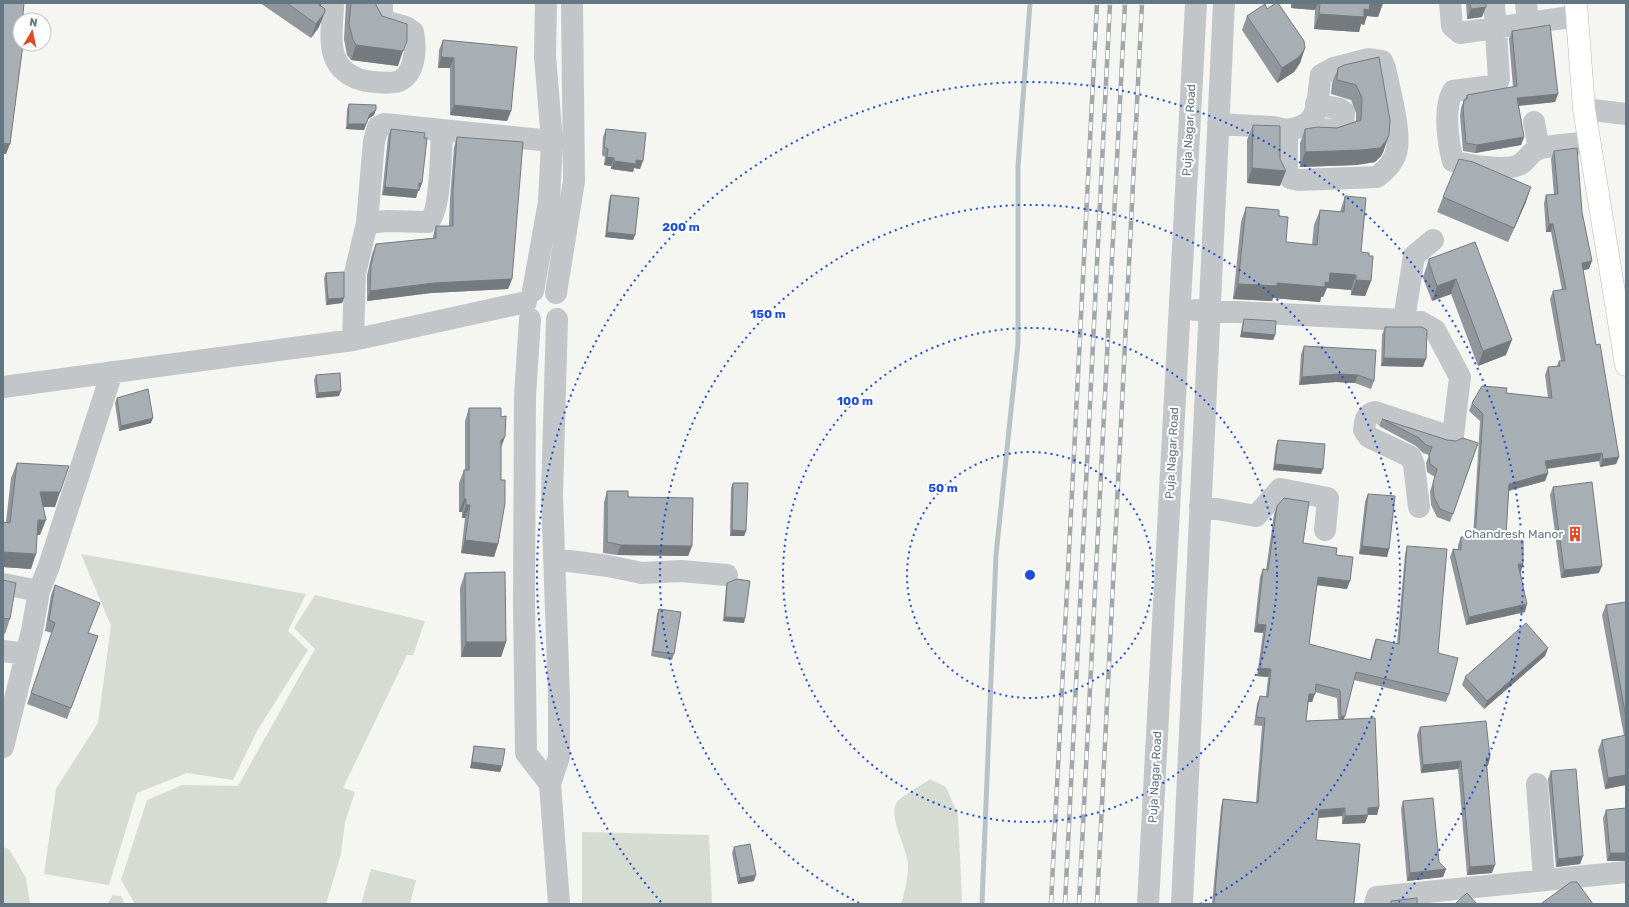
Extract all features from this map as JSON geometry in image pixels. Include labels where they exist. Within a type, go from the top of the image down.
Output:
[{"type":"main road","points":[[1576,10],[1584,109],[1626,365]]},
{"type":"street","points":[[333,3],[332,51],[336,62],[346,73],[356,78],[390,83],[401,80],[407,74],[412,65],[415,43],[413,32],[406,27],[385,21],[382,15],[382,3]]},
{"type":"street","points":[[546,3],[545,56],[552,141],[549,202],[530,304],[525,396],[525,695],[526,753],[550,784]]},
{"type":"street","points":[[558,904],[550,784],[559,757],[559,698],[552,495],[558,319],[562,308],[562,302],[556,292],[574,181],[571,57],[572,3]]},
{"type":"street","name":"Puja Nagar Road","points":[[1148,904],[1196,3]]},
{"type":"street","points":[[1182,904],[1224,3]]},
{"type":"street","points":[[1450,3],[1452,26],[1455,31],[1464,33],[1495,27],[1527,13],[1576,10]]},
{"type":"street","points":[[1494,3],[1499,79],[1496,84],[1492,86],[1453,91],[1447,108],[1453,161],[1463,164],[1500,168],[1522,164],[1530,154],[1539,149],[1590,142]]},
{"type":"street","points":[[545,56],[571,57]]},
{"type":"street","points":[[1369,59],[1382,61],[1385,68],[1398,137],[1396,153],[1384,172],[1377,177],[1299,180],[1290,178],[1287,174],[1296,127],[1310,123],[1314,116],[1320,75],[1325,72],[1369,59]]},
{"type":"street","points":[[1218,124],[1330,130],[1336,130],[1343,126],[1344,112],[1340,109],[1316,104]]},
{"type":"street","points":[[1584,109],[1626,114]]},
{"type":"street","points":[[1534,122],[1539,149]]},
{"type":"street","points":[[353,340],[355,273],[367,223],[374,140],[378,127],[384,124],[552,141]]},
{"type":"street","points":[[367,223],[387,221],[428,222],[432,219],[436,211],[438,198],[442,130]]},
{"type":"street","points":[[1404,320],[1414,256],[1433,240]]},
{"type":"street","points":[[3,387],[353,340],[530,304],[544,288],[556,292]]},
{"type":"street","points":[[530,304],[541,325],[553,323],[558,319]]},
{"type":"street","points":[[1180,310],[1404,320],[1421,322],[1435,330],[1460,377],[1454,434],[1452,437],[1374,412],[1368,414],[1366,417],[1364,430],[1366,435],[1411,457],[1414,465],[1419,507]]},
{"type":"street","points":[[3,747],[26,654],[39,591],[49,566],[112,372]]},
{"type":"street","points":[[1200,506],[1256,516],[1280,489],[1328,498],[1325,530]]},
{"type":"street","points":[[524,494],[552,495]]},
{"type":"street","points":[[554,559],[608,566],[642,573],[681,571],[727,575]]},
{"type":"street","points":[[3,584],[39,591]]},
{"type":"street","points":[[3,651],[26,654]]},
{"type":"street","points":[[525,695],[559,698]]},
{"type":"street","points":[[1537,784],[1544,880]]},
{"type":"street","points":[[1375,904],[1377,898],[1626,872]]},
{"type":"shaded area","points":[[81,554],[306,594],[288,631],[308,650],[257,731],[233,780],[187,773],[137,793],[109,885],[44,874],[56,789],[98,723],[111,626]]},
{"type":"shaded area","points":[[315,595],[425,621],[413,655],[407,655],[343,788],[355,792],[345,822],[341,854],[326,904],[135,904],[121,880],[147,800],[182,785],[238,786],[315,649],[294,628]]},
{"type":"shaded area","points":[[930,779],[946,787],[958,815],[962,900],[960,904],[901,904],[906,885],[908,865],[905,850],[894,816],[895,808],[900,799]]},
{"type":"shaded area","points":[[582,832],[709,835],[712,904],[582,904]]},
{"type":"shaded area","points":[[3,847],[9,849],[26,878],[30,904],[3,904]]},
{"type":"shaded area","points":[[371,869],[416,880],[410,904],[361,904]]},
{"type":"shaded area","points":[[113,895],[121,896],[125,904],[107,904]]},
{"type":"building","points":[[3,3],[24,3],[23,12],[12,12],[12,52],[22,52],[10,144],[3,143]]},
{"type":"building","points":[[287,3],[318,3],[325,9],[325,12],[316,24]]},
{"type":"building","points":[[351,3],[376,3],[382,16],[407,24],[407,41],[403,51],[356,45],[353,40],[349,24]]},
{"type":"building","points":[[1278,3],[1304,41],[1305,48],[1299,57],[1282,68],[1247,16],[1265,4],[1267,9]]},
{"type":"building","points":[[1320,3],[1370,3],[1369,10],[1364,9],[1364,17],[1319,14]]},
{"type":"building","points":[[1470,3],[1486,3],[1486,7],[1471,9]]},
{"type":"building","points":[[1550,25],[1558,94],[1517,98],[1524,137],[1477,145],[1466,143],[1463,108],[1464,100],[1467,99],[1467,95],[1517,86],[1512,31]]},
{"type":"building","points":[[443,40],[517,47],[511,111],[454,105],[454,58],[441,57]]},
{"type":"building","points":[[1379,57],[1390,120],[1389,135],[1386,141],[1380,148],[1305,152],[1305,129],[1318,127],[1337,128],[1361,120],[1362,98],[1356,85],[1337,80],[1338,68],[1344,65]]},
{"type":"building","points":[[349,104],[376,105],[376,110],[370,114],[366,124],[348,124]]},
{"type":"building","points":[[1253,125],[1280,126],[1280,159],[1286,171],[1252,168]]},
{"type":"building","points":[[391,129],[425,133],[424,138],[427,138],[422,183],[419,183],[419,190],[385,187]]},
{"type":"building","points":[[606,129],[646,133],[643,161],[636,160],[636,164],[614,161],[614,158],[607,157],[608,149],[604,147]]},
{"type":"building","points":[[457,137],[523,142],[512,279],[434,283],[370,291],[371,265],[376,244],[436,238],[436,226],[453,226],[453,189]]},
{"type":"building","points":[[1577,148],[1582,212],[1592,261],[1582,263],[1596,345],[1600,344],[1619,457],[1603,459],[1602,453],[1545,461],[1548,473],[1509,484],[1506,536],[1523,536],[1523,564],[1518,564],[1527,604],[1469,617],[1453,549],[1461,550],[1461,537],[1475,537],[1483,414],[1472,403],[1482,386],[1507,388],[1506,393],[1552,398],[1548,367],[1560,366],[1559,361],[1565,361],[1553,291],[1566,289],[1553,224],[1549,224],[1546,195],[1558,194],[1554,151]]},
{"type":"building","points":[[1459,159],[1473,162],[1531,187],[1514,228],[1443,197]]},
{"type":"building","points":[[611,195],[639,198],[635,235],[607,232]]},
{"type":"building","points":[[1345,196],[1366,198],[1361,252],[1369,253],[1369,256],[1373,256],[1371,281],[1356,280],[1356,275],[1330,273],[1329,283],[1325,282],[1325,287],[1277,283],[1277,286],[1238,284],[1246,207],[1279,210],[1279,216],[1288,217],[1286,242],[1317,245],[1320,210],[1344,212]]},
{"type":"building","points":[[1475,242],[1512,340],[1483,351],[1456,279],[1437,286],[1429,263],[1429,259]]},
{"type":"building","points":[[344,272],[344,298],[328,299],[326,273]]},
{"type":"building","points":[[1244,319],[1276,321],[1275,335],[1242,332]]},
{"type":"building","points":[[1385,327],[1422,327],[1427,330],[1426,359],[1384,358]]},
{"type":"building","points":[[1304,346],[1376,350],[1374,381],[1358,375],[1339,374],[1302,377]]},
{"type":"building","points":[[340,373],[341,391],[318,393],[316,375]]},
{"type":"building","points":[[148,389],[153,418],[121,426],[117,398]]},
{"type":"building","points":[[469,408],[501,408],[501,417],[506,416],[505,437],[501,440],[501,480],[505,480],[505,503],[498,544],[465,540],[470,505],[466,505],[466,499],[464,499],[464,470],[469,470]]},
{"type":"building","points":[[1382,419],[1447,440],[1456,441],[1463,438],[1478,443],[1453,514],[1440,509],[1434,497],[1433,483],[1437,469],[1430,464],[1429,455],[1432,447],[1426,445],[1419,438]]},
{"type":"building","points":[[1278,440],[1325,444],[1323,469],[1275,464]]},
{"type":"building","points":[[17,463],[69,466],[60,492],[40,492],[46,520],[38,520],[36,554],[3,552],[3,522],[10,523]]},
{"type":"building","name":"Chandresh Manor","points":[[1592,482],[1602,566],[1564,570],[1553,487]]},
{"type":"building","points":[[733,483],[748,483],[746,531],[732,530]]},
{"type":"building","points":[[607,491],[628,491],[628,497],[693,498],[692,546],[621,545],[607,542]]},
{"type":"building","points":[[1368,494],[1395,496],[1389,549],[1362,546]]},
{"type":"building","points":[[1284,498],[1309,502],[1303,543],[1337,548],[1336,555],[1353,557],[1350,581],[1318,577],[1309,644],[1371,660],[1376,639],[1399,644],[1407,546],[1447,549],[1438,653],[1458,658],[1449,694],[1356,672],[1345,716],[1341,716],[1340,690],[1316,684],[1315,694],[1309,694],[1306,721],[1375,718],[1379,807],[1368,808],[1368,815],[1345,816],[1345,808],[1319,810],[1316,840],[1360,844],[1354,904],[1214,904],[1223,799],[1258,803],[1265,718],[1256,717],[1260,696],[1268,697],[1271,669],[1260,668],[1266,625],[1257,624],[1263,569],[1268,570],[1277,506]]},
{"type":"building","points":[[505,572],[506,642],[466,642],[465,573]]},
{"type":"building","points":[[737,579],[750,581],[745,618],[725,617],[727,583]]},
{"type":"building","points":[[3,580],[16,583],[10,619],[3,618]]},
{"type":"building","points":[[55,585],[100,603],[88,633],[98,636],[71,708],[31,693],[55,623],[49,620]]},
{"type":"building","points":[[1626,602],[1626,718],[1606,605]]},
{"type":"building","points":[[659,609],[681,612],[674,654],[653,651]]},
{"type":"building","points":[[1526,623],[1548,648],[1487,701],[1465,677]]},
{"type":"building","points":[[1486,721],[1490,758],[1486,758],[1495,865],[1470,867],[1461,761],[1423,765],[1420,727]]},
{"type":"building","points":[[1626,735],[1626,775],[1608,778],[1602,740]]},
{"type":"building","points":[[474,746],[505,749],[502,766],[472,762]]},
{"type":"building","points":[[1576,769],[1583,856],[1558,859],[1551,771]]},
{"type":"building","points":[[1433,798],[1439,862],[1446,869],[1410,873],[1403,801]]},
{"type":"building","points":[[1626,808],[1626,853],[1610,853],[1606,810]]},
{"type":"building","points":[[750,844],[756,875],[740,878],[734,847]]},
{"type":"building","points":[[1571,882],[1577,882],[1593,904],[1542,903]]},
{"type":"building","points":[[1467,893],[1477,904],[1455,904]]},
{"type":"building","points":[[1417,898],[1417,904],[1391,904],[1391,901]]},
{"type":"waterway","points":[[982,904],[996,555],[1018,343],[1018,166],[1030,3]]},
{"type":"railway","points":[[1051,904],[1097,3]]},
{"type":"railway","points":[[1065,904],[1110,3]]},
{"type":"railway","points":[[1079,904],[1125,3]]},
{"type":"railway","points":[[1097,904],[1142,3]]},
{"type":"place","name":"Chandresh Manor","points":[[1575,534]]}]
